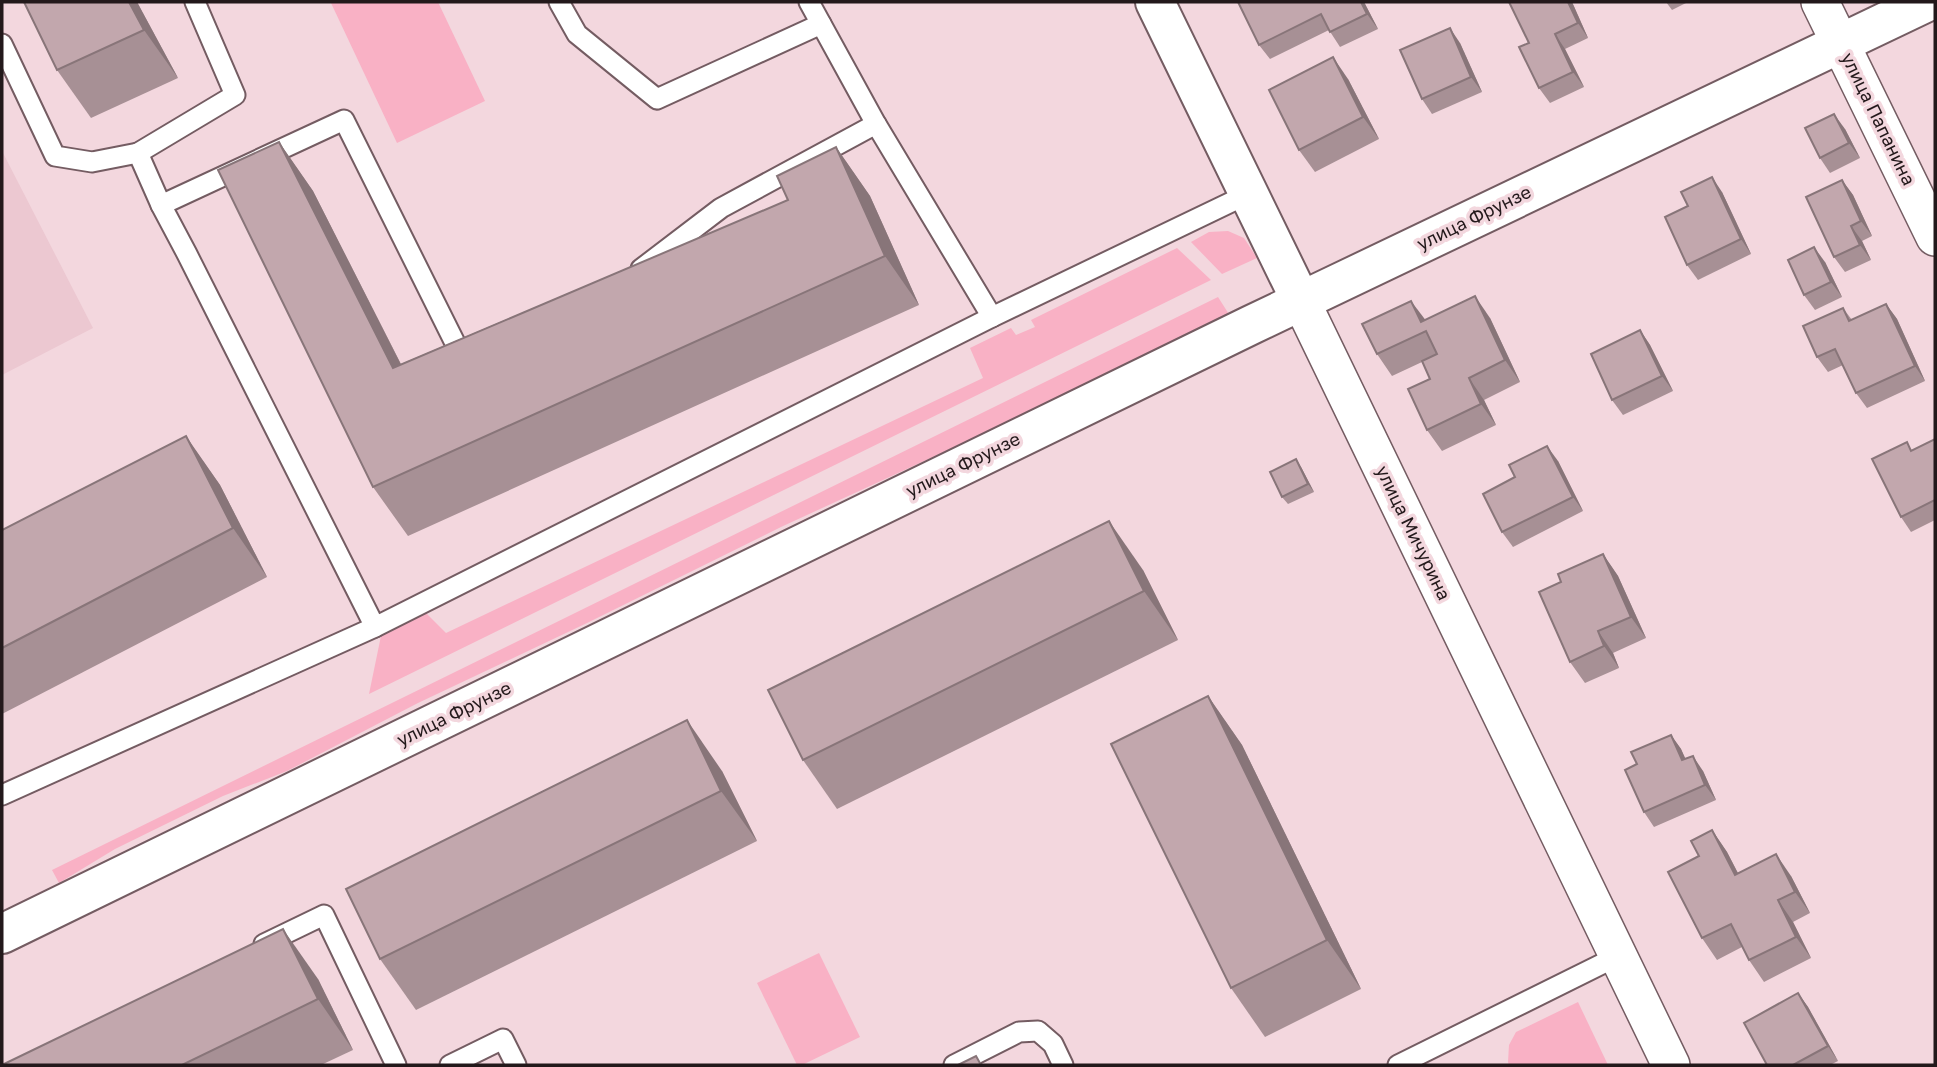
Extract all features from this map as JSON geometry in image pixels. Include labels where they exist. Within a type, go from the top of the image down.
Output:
[{"type":"main road","name":"улица Мичурина","points":[[1155,2],[1301,301]]},
{"type":"main road","name":"улица Фрунзе","points":[[2,934],[1301,301],[1927,2]]},
{"type":"street","name":"улица Папанина","points":[[1819,2],[1935,237]]},
{"type":"street","name":"улица Мичурина","points":[[1301,301],[1671,1065]]},
{"type":"lane","points":[[2,44],[55,156],[92,162],[138,153],[235,96],[195,2]]},
{"type":"lane","points":[[559,2],[577,33],[657,99],[821,24]]},
{"type":"lane","points":[[809,2],[876,124],[992,317]]},
{"type":"lane","points":[[161,205],[344,120],[462,357],[485,345]]},
{"type":"lane","points":[[628,275],[640,270],[721,208],[876,124]]},
{"type":"lane","points":[[138,153],[161,205],[375,627]]},
{"type":"lane","points":[[2,795],[375,627],[992,317],[1248,194]]},
{"type":"lane","points":[[249,951],[324,915],[396,1065]]},
{"type":"lane","points":[[1398,1065],[1618,956]]},
{"type":"lane","points":[[954,1065],[1018,1032],[1038,1031],[1053,1044],[1063,1065]]},
{"type":"lane","points":[[450,1065],[503,1039],[516,1065]]},
{"type":"shaded area","points":[[438,2],[485,101],[397,143],[331,3]]},
{"type":"shaded area","points":[[2,151],[93,328],[2,375]]},
{"type":"shaded area","points":[[1228,231],[1244,238],[1257,258],[1222,274],[1191,242],[1209,232]]},
{"type":"shaded area","points":[[1177,248],[1211,280],[369,694],[382,631],[424,611],[446,633],[983,378],[970,348],[1011,328],[1016,335],[1035,327],[1031,320]]},
{"type":"shaded area","points":[[1218,297],[1232,319],[781,527],[418,703],[287,771],[223,796],[115,849],[59,883],[52,870]]},
{"type":"shaded area","points":[[819,953],[860,1037],[797,1065],[757,983]]},
{"type":"shaded area","points":[[1578,1002],[1608,1065],[1509,1065],[1509,1045],[1516,1032]]},
{"type":"building","points":[[24,2],[129,2],[144,30],[57,70]]},
{"type":"building","points":[[1238,2],[1361,2],[1367,14],[1330,32],[1321,14],[1259,45]]},
{"type":"building","points":[[1509,2],[1568,2],[1578,23],[1555,34],[1573,72],[1539,88],[1519,47],[1529,43]]},
{"type":"building","points":[[1450,28],[1471,77],[1422,99],[1400,50]]},
{"type":"building","points":[[1333,57],[1363,117],[1299,150],[1269,90]]},
{"type":"building","points":[[1834,114],[1849,143],[1820,158],[1805,128]]},
{"type":"building","points":[[279,142],[393,368],[788,200],[777,176],[836,147],[885,256],[373,487],[218,170]]},
{"type":"building","points":[[1712,177],[1741,239],[1687,265],[1665,217],[1688,206],[1681,192]]},
{"type":"building","points":[[1842,180],[1861,221],[1851,226],[1860,245],[1834,257],[1806,197]]},
{"type":"building","points":[[1814,247],[1831,282],[1804,295],[1788,260]]},
{"type":"building","points":[[1475,296],[1505,360],[1469,378],[1481,404],[1427,430],[1408,389],[1430,379],[1422,361],[1437,354],[1426,331],[1377,354],[1362,324],[1411,301],[1421,322]]},
{"type":"building","points":[[1886,304],[1915,366],[1856,393],[1835,349],[1817,357],[1803,326],[1843,308],[1849,321]]},
{"type":"building","points":[[1640,330],[1662,376],[1612,400],[1591,354]]},
{"type":"building","points":[[186,436],[233,528],[2,648],[2,530]]},
{"type":"building","points":[[1935,439],[1935,500],[1901,517],[1872,459],[1907,442],[1911,451]]},
{"type":"building","points":[[1547,446],[1573,497],[1502,532],[1483,494],[1515,477],[1509,465]]},
{"type":"building","points":[[1296,459],[1308,484],[1282,497],[1270,472]]},
{"type":"building","points":[[1109,521],[1144,591],[803,760],[768,690]]},
{"type":"building","points":[[1603,554],[1631,617],[1598,631],[1604,646],[1570,662],[1539,592],[1561,582],[1558,574]]},
{"type":"building","points":[[1208,696],[1327,940],[1231,988],[1111,744]]},
{"type":"building","points":[[687,720],[721,791],[380,959],[346,889]]},
{"type":"building","points":[[1671,735],[1682,760],[1693,756],[1705,785],[1644,812],[1625,770],[1637,764],[1631,752]]},
{"type":"building","points":[[1712,830],[1735,875],[1776,854],[1795,892],[1778,900],[1796,937],[1749,960],[1731,924],[1702,938],[1668,872],[1699,856],[1691,841]]},
{"type":"building","points":[[283,929],[318,999],[182,1065],[2,1065]]},
{"type":"building","points":[[1798,993],[1828,1046],[1793,1065],[1767,1065],[1744,1023]]},
{"type":"building","points":[[976,1056],[981,1065],[958,1065]]}]
